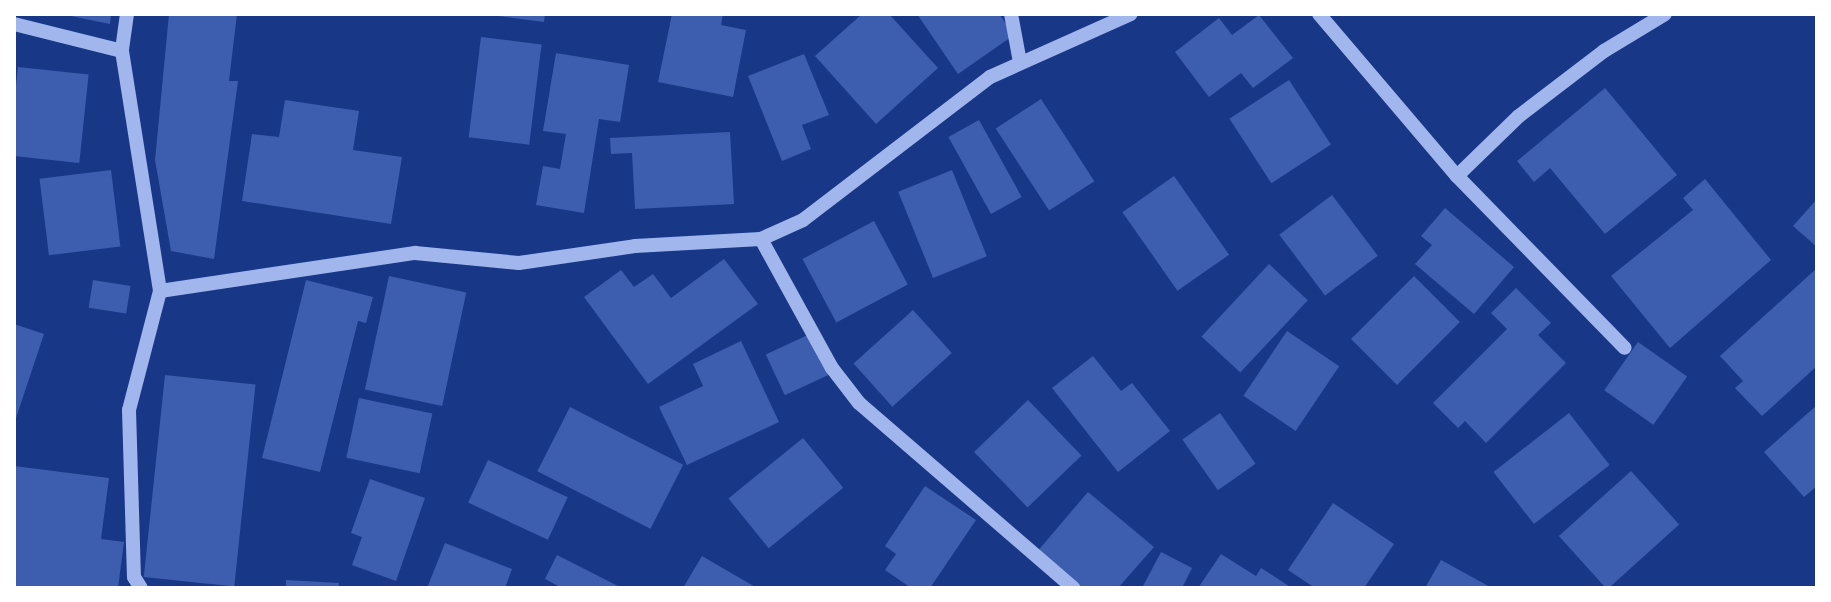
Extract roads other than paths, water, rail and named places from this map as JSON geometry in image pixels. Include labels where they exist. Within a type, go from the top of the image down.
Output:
[{"type":"street","points":[[127,14],[122,51],[160,291],[129,410],[134,577],[141,588]]},
{"type":"street","points":[[1011,14],[1020,62]]},
{"type":"street","points":[[160,291],[415,253],[519,263],[635,246],[761,239],[803,220],[990,77],[1131,14]]},
{"type":"street","points":[[1319,14],[1457,176],[1625,348]]},
{"type":"street","points":[[1457,176],[1519,116],[1604,51],[1665,14]]},
{"type":"street","points":[[14,24],[122,51]]},
{"type":"street","points":[[761,239],[832,368],[859,403],[1073,588]]}]
